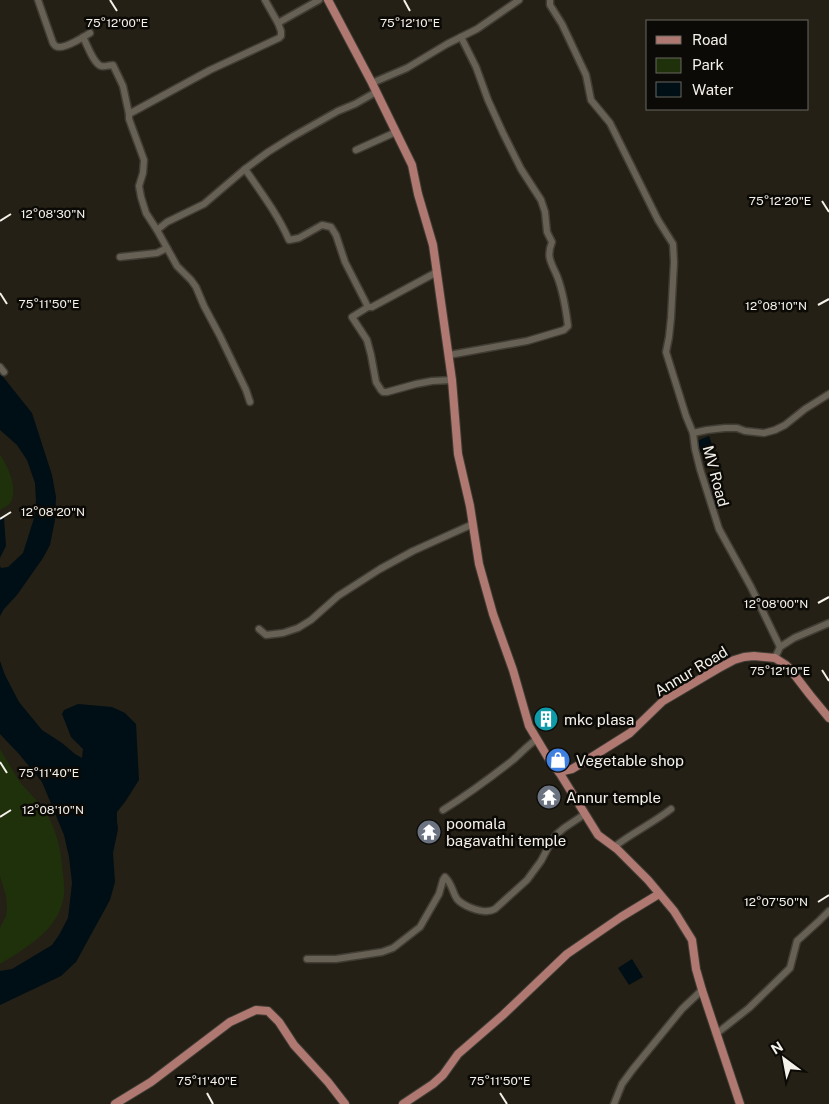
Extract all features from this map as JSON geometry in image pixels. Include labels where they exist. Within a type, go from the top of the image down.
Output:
[{"type":"main road","points":[[328,0],[412,164],[418,194],[433,245],[452,380],[458,454],[473,524],[479,564],[493,614],[514,670],[529,726],[598,835],[614,847],[648,880],[674,911],[692,940],[696,969],[702,990],[740,1104]]},
{"type":"main road","name":"Annur Road","points":[[559,772],[572,769],[616,742],[630,733],[664,701],[734,660],[754,656],[775,658]]},
{"type":"main road","points":[[775,658],[790,668],[829,718]]},
{"type":"main road","points":[[403,1104],[443,1075],[458,1054],[503,1015],[567,954],[621,917],[660,894]]},
{"type":"main road","points":[[115,1104],[151,1082],[230,1022],[256,1010],[262,1010],[268,1011],[279,1022],[294,1046],[328,1082],[345,1104]]},
{"type":"street","points":[[38,0],[55,46],[64,46],[90,33]]},
{"type":"street","points":[[129,114],[210,70],[279,38],[281,31],[278,23],[264,0]]},
{"type":"street","points":[[278,23],[319,0]]},
{"type":"street","points":[[372,83],[407,68],[477,29],[518,0]]},
{"type":"street","points":[[550,0],[550,5],[562,24],[586,75],[591,100],[610,123],[658,220],[673,244],[671,318],[666,352],[686,416],[693,432]]},
{"type":"street","points":[[83,37],[94,60],[99,65],[113,65],[122,86],[129,119],[144,160],[139,186],[146,214],[177,266],[196,287],[250,402]]},
{"type":"street","points":[[449,356],[527,341],[564,330],[568,326],[557,276],[550,263],[549,250],[552,242],[547,232],[545,212],[541,200],[522,170],[503,133],[461,37]]},
{"type":"street","points":[[157,230],[167,222],[204,204],[245,169],[292,136],[376,92]]},
{"type":"street","points":[[356,150],[396,132]]},
{"type":"street","points":[[245,169],[272,208],[289,240],[298,238],[322,225],[331,227],[336,235],[345,262],[368,307]]},
{"type":"street","points":[[120,257],[158,253],[167,248]]},
{"type":"street","points":[[437,272],[352,317],[366,340],[376,382],[383,392],[416,384],[452,380]]},
{"type":"street","name":"MV Road","points":[[780,647],[748,580],[719,528],[700,469],[693,432],[724,428],[737,428],[764,433],[775,430],[829,394]]},
{"type":"street","points":[[259,629],[266,635],[283,633],[298,628],[311,620],[338,596],[380,569],[413,551],[473,524]]},
{"type":"street","points":[[775,658],[780,647],[794,638],[829,623]]},
{"type":"street","points":[[443,810],[480,786],[537,740]]},
{"type":"street","points":[[614,847],[671,809]]},
{"type":"street","points":[[307,958],[336,959],[382,952],[393,948],[420,927],[439,894],[445,877],[452,886],[454,895],[459,901],[476,909],[489,912],[495,909],[527,880],[541,862],[557,834],[585,814]]},
{"type":"street","points":[[716,1034],[749,1008],[790,968],[797,941],[829,911]]},
{"type":"street","points":[[614,1104],[622,1084],[633,1069],[682,1009],[702,990]]},
{"type":"green space","points":[[0,455],[9,472],[13,492],[10,503],[0,510]]},
{"type":"green space","points":[[0,749],[20,782],[42,807],[52,824],[60,852],[64,896],[60,911],[47,930],[29,945],[0,964],[0,928],[6,916],[7,907],[0,876]]},
{"type":"water","points":[[0,373],[32,413],[52,475],[56,497],[55,520],[50,545],[17,595],[0,616],[0,566],[1,568],[8,567],[23,553],[35,515],[36,501],[35,483],[27,460],[17,445],[0,430]]},
{"type":"water","points":[[709,436],[713,447],[699,453],[694,442]]},
{"type":"water","points":[[4,518],[6,546],[0,558],[0,519]]},
{"type":"water","points":[[0,661],[19,702],[42,730],[82,758],[83,749],[71,737],[62,714],[64,710],[78,704],[112,707],[125,713],[136,724],[139,780],[117,812],[118,829],[113,853],[115,882],[110,900],[76,962],[61,976],[0,1005],[0,971],[12,969],[52,945],[68,918],[72,883],[64,835],[42,782],[0,734]]},
{"type":"water","points":[[632,959],[643,977],[629,985],[618,968]]},
{"type":"place","name":"mkc plasa","points":[[546,719]]},
{"type":"place","name":"Vegetable shop","points":[[558,760]]},
{"type":"place","name":"Annur temple","points":[[549,797]]},
{"type":"place","name":"poomala bagavathi temple","points":[[429,832]]}]
